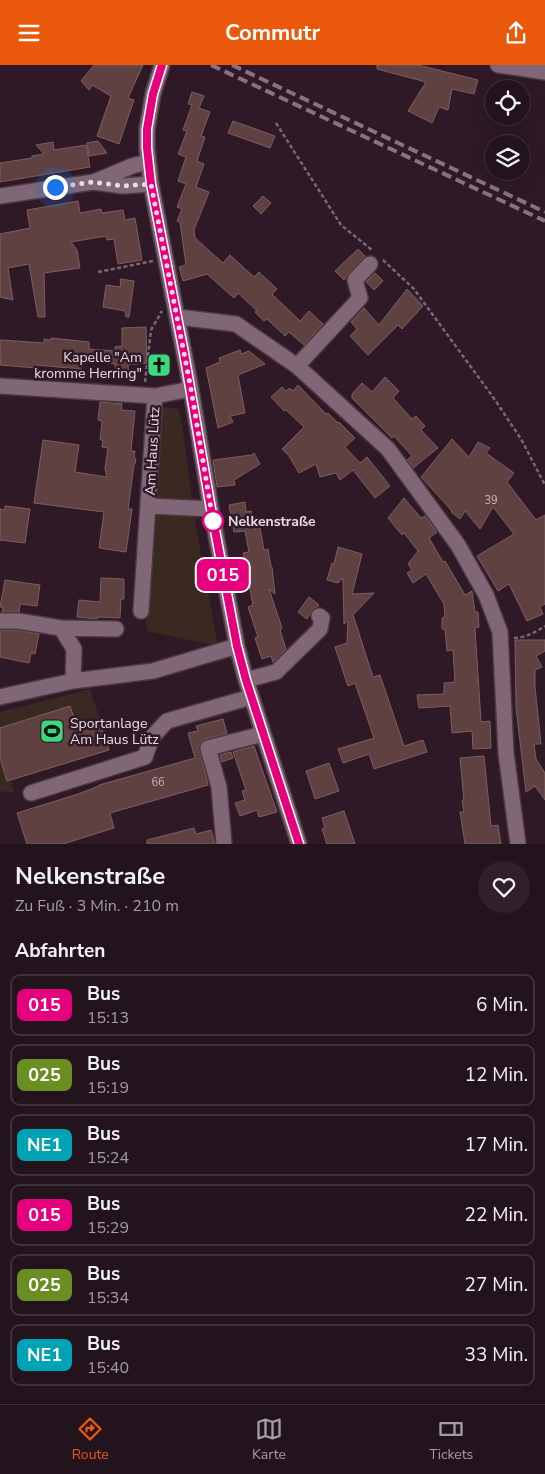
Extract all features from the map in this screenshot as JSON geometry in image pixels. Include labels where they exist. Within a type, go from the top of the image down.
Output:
[{"type":"street","points":[[162,65],[153,94],[147,129],[151,184],[178,317],[237,646],[246,680],[299,844]]},
{"type":"street","points":[[498,65],[545,72]]},
{"type":"street","points":[[0,196],[93,182],[132,166],[148,162]]},
{"type":"street","points":[[93,182],[123,186],[151,184]]},
{"type":"street","points":[[297,366],[360,298],[355,280],[374,258]]},
{"type":"street","points":[[178,317],[236,324],[297,366],[388,449],[458,545],[486,595],[500,637],[506,753],[518,844]]},
{"type":"street","name":"Am Haus Lütz","points":[[0,385],[149,396],[191,389]]},
{"type":"street","name":"Am Haus Lütz","points":[[141,611],[149,506],[149,396]]},
{"type":"street","name":"Am Haus Lütz","points":[[149,506],[211,509]]},
{"type":"street","points":[[246,680],[276,672],[320,629],[322,618],[319,616]]},
{"type":"street","points":[[0,621],[18,621],[61,628],[116,629]]},
{"type":"street","points":[[61,628],[74,649],[73,681]]},
{"type":"street","points":[[0,697],[73,681],[153,671],[237,646]]},
{"type":"street","points":[[30,793],[145,757],[152,737],[167,721],[252,697]]},
{"type":"street","points":[[224,844],[219,787],[208,747],[263,734]]},
{"type":"path","points":[[276,123],[341,225],[374,258],[414,289],[493,397],[521,439],[545,485]]},
{"type":"path","points":[[98,272],[166,258]]},
{"type":"path","points":[[149,396],[151,329],[173,293]]},
{"type":"path","points":[[500,637],[519,638],[535,633],[545,626]]},
{"type":"shaded area","points":[[163,407],[178,409],[181,418],[196,527],[218,646],[147,631]]},
{"type":"shaded area","name":"Sportanlage Am Haus Lütz","points":[[90,689],[110,750],[11,781],[14,793],[0,791],[0,712]]},
{"type":"building","points":[[94,65],[143,65],[128,98],[134,100],[119,144],[97,136],[111,96],[92,85],[89,90],[81,81]]},
{"type":"building","points":[[377,65],[418,65],[478,80],[474,94],[452,89],[448,110],[439,107],[432,123],[408,111],[426,82],[377,69]]},
{"type":"building","points":[[192,92],[204,96],[199,108],[210,112],[201,136],[205,137],[197,161],[204,164],[196,187],[209,192],[194,230],[195,238],[223,263],[230,255],[254,277],[259,272],[277,289],[272,294],[300,321],[309,311],[323,324],[304,345],[289,332],[285,336],[267,319],[264,321],[255,312],[257,311],[238,293],[234,298],[207,274],[183,281],[179,267],[186,265],[180,222],[177,221],[182,209],[177,207],[186,184],[178,181],[186,157],[178,154],[187,131],[183,130],[192,105],[188,104]]},
{"type":"building","points":[[233,121],[275,136],[270,148],[228,133]]},
{"type":"building","points":[[98,141],[107,153],[89,156],[87,143]]},
{"type":"building","points":[[53,142],[54,150],[86,145],[90,167],[0,182],[0,163],[32,158],[32,156],[44,154],[36,145]]},
{"type":"building","points":[[263,196],[271,203],[261,214],[253,206]]},
{"type":"building","points":[[78,201],[80,213],[101,209],[102,213],[123,210],[125,220],[135,218],[142,260],[118,264],[114,239],[107,240],[106,236],[71,242],[77,250],[80,268],[44,273],[45,317],[38,317],[29,264],[8,268],[13,300],[0,297],[0,234],[30,228],[27,210]]},
{"type":"building","points":[[358,249],[365,256],[344,280],[335,271]]},
{"type":"building","points":[[375,273],[383,281],[374,290],[366,282]]},
{"type":"building","points":[[120,279],[134,281],[129,317],[126,317],[125,311],[103,307],[106,285],[121,287]]},
{"type":"building","points":[[407,289],[423,306],[402,329],[398,325],[368,355],[350,336],[357,329],[351,322],[364,308],[379,325]]},
{"type":"building","points":[[146,327],[147,363],[128,365],[129,378],[116,379],[115,364],[82,361],[81,369],[36,365],[36,368],[0,365],[0,340],[44,343],[44,339],[51,340],[51,338],[89,342],[89,349],[115,351],[115,347],[122,346],[122,328]]},
{"type":"building","points":[[240,350],[241,354],[249,351],[265,364],[238,375],[245,413],[230,416],[233,422],[218,428],[206,368],[220,362],[219,358]]},
{"type":"building","points":[[385,377],[399,391],[393,398],[412,419],[416,416],[425,426],[421,430],[438,448],[413,468],[407,460],[412,456],[394,436],[392,438],[352,398],[352,394],[362,383],[372,392]]},
{"type":"building","points":[[298,385],[326,414],[328,413],[339,422],[355,438],[345,447],[360,463],[367,457],[390,486],[375,498],[353,470],[340,480],[336,473],[320,477],[316,464],[299,473],[289,456],[282,449],[304,427],[286,410],[284,411],[271,397],[282,387],[286,391],[290,388],[293,391]]},
{"type":"building","points":[[100,402],[122,404],[121,410],[135,411],[131,451],[135,451],[134,457],[136,459],[128,509],[132,509],[126,552],[99,548],[104,512],[34,503],[43,440],[79,445],[75,472],[107,477],[105,469],[108,448],[102,447],[103,440],[100,440],[102,421],[98,420]]},
{"type":"building","points":[[452,439],[469,457],[478,442],[490,448],[486,453],[514,473],[507,482],[536,520],[545,515],[545,604],[540,607],[543,614],[527,621],[509,584],[498,591],[477,556],[514,534],[493,507],[480,529],[465,511],[460,519],[451,512],[421,477]]},
{"type":"building","points":[[254,453],[260,464],[234,480],[235,485],[217,487],[213,460],[252,455]]},
{"type":"building","points":[[404,498],[421,518],[425,516],[437,532],[429,538],[465,595],[472,591],[475,612],[478,612],[479,627],[475,628],[481,722],[490,721],[491,748],[473,749],[472,731],[452,733],[450,706],[419,708],[417,695],[444,694],[444,683],[455,682],[453,650],[447,651],[445,629],[442,629],[442,618],[445,617],[444,604],[426,574],[413,583],[407,573],[412,570],[408,564],[418,551],[404,533],[402,535],[388,518]]},
{"type":"building","points":[[245,502],[246,512],[251,511],[254,529],[260,528],[264,550],[268,549],[272,567],[275,594],[269,589],[282,628],[280,630],[286,649],[273,662],[271,656],[262,659],[255,638],[258,637],[248,607],[253,605],[243,553],[249,552],[245,531],[234,532],[229,505]]},
{"type":"building","points":[[5,506],[30,509],[25,543],[0,540],[0,509],[5,510]]},
{"type":"building","points":[[338,547],[362,554],[352,594],[374,593],[353,615],[373,677],[380,675],[404,746],[423,740],[427,752],[374,769],[369,754],[343,763],[338,749],[374,738],[355,683],[348,686],[335,647],[347,643],[348,621],[344,624],[343,578],[338,583],[327,580],[332,563],[334,564]]},
{"type":"building","points":[[101,578],[124,579],[124,599],[121,599],[120,618],[98,617],[97,619],[77,617],[79,600],[100,602]]},
{"type":"building","points":[[5,580],[40,585],[37,606],[20,604],[19,612],[2,612],[3,607],[0,607]]},
{"type":"building","points":[[309,597],[319,605],[312,610],[307,619],[298,612]]},
{"type":"building","points":[[0,630],[17,630],[39,634],[35,654],[31,653],[29,663],[0,657]]},
{"type":"building","points":[[515,640],[545,640],[545,651],[536,656],[542,667],[535,670],[541,744],[534,744],[536,759],[545,773],[545,800],[535,786],[526,792],[516,708]]},
{"type":"building","name":"Sportanlage Am Haus Lütz","points":[[70,706],[76,724],[82,722],[84,727],[100,722],[109,750],[7,781],[0,758],[0,728]]},
{"type":"building","points":[[223,719],[227,734],[205,739],[199,746],[208,785],[110,813],[114,828],[63,844],[27,844],[17,813],[78,794],[99,785],[195,758],[188,733],[198,731],[196,726]]},
{"type":"building","points":[[254,746],[277,812],[259,817],[257,810],[240,816],[235,803],[245,800],[242,791],[246,790],[233,752]]},
{"type":"building","points":[[231,752],[233,758],[222,762],[220,755]]},
{"type":"building","points":[[484,756],[491,826],[498,825],[501,844],[465,844],[460,812],[464,812],[462,800],[464,800],[460,758]]},
{"type":"building","points":[[329,763],[339,791],[315,799],[306,771]]},
{"type":"building","points":[[344,811],[355,844],[327,844],[322,829],[325,828],[322,818]]},
{"type":"building","points":[[194,828],[196,834],[211,830],[215,844],[147,844],[147,840]]},
{"type":"railway","points":[[211,65],[545,221]]},
{"type":"railway","points":[[232,65],[545,212]]},
{"type":"bus line","name":"015","points":[[162,65],[153,94],[147,129],[151,184],[191,389],[237,646],[246,680],[299,844]]},
{"type":"place","name":"Kapelle \"Am kromme Herring\"","points":[[159,365]]},
{"type":"place","name":"Nelkenstraße","points":[[213,521]]},
{"type":"place","name":"Sportanlage Am Haus Lütz","points":[[52,731]]},
{"type":"route","points":[[55,187],[93,182],[123,186],[151,184],[178,317],[213,521]]}]
